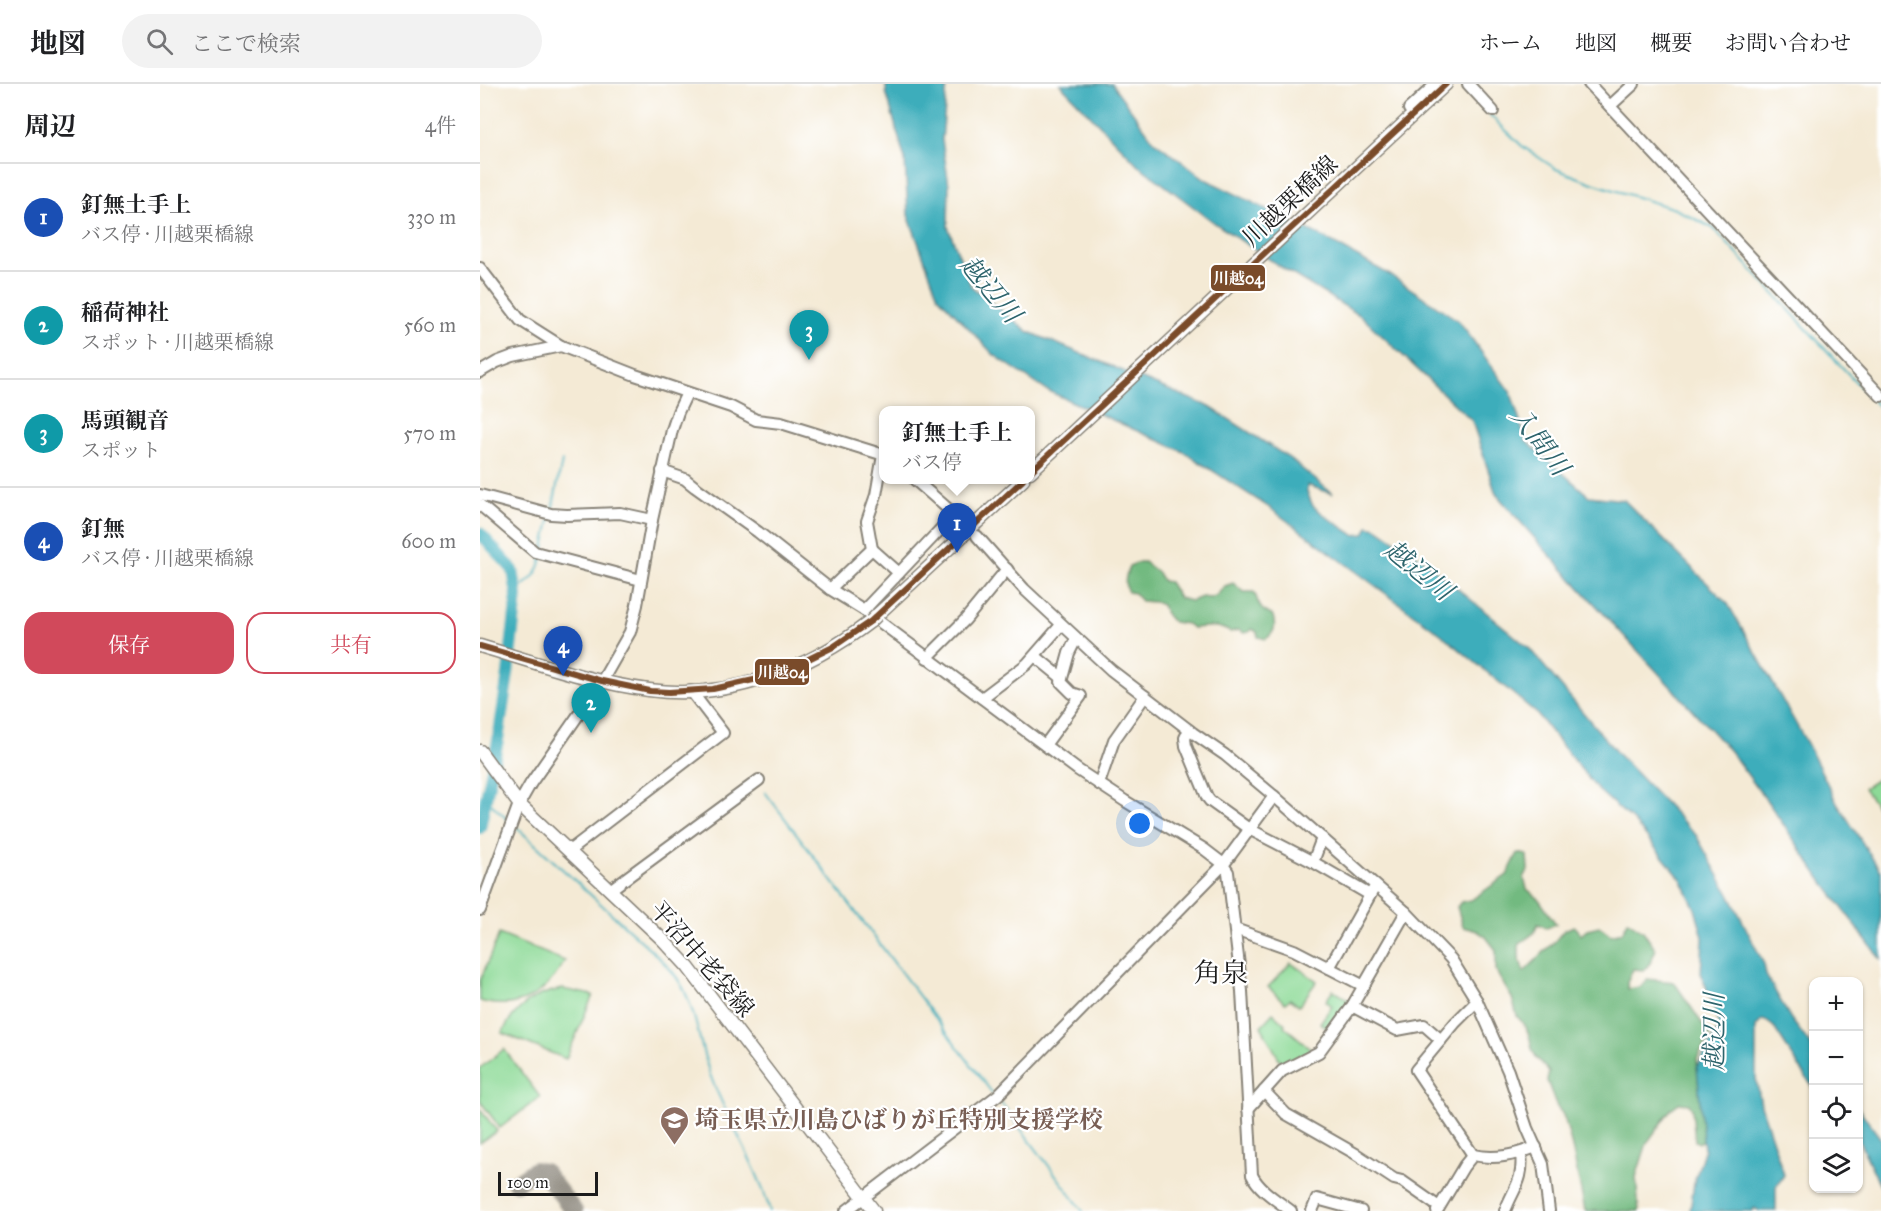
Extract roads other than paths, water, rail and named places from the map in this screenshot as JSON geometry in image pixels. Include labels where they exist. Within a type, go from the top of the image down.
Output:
[{"type":"main road","name":"川越栗橋線","points":[[1035,467],[1446,84]]},
{"type":"main road","points":[[480,646],[602,681],[650,691],[691,692],[731,687],[776,675],[833,647],[1019,484]]},
{"type":"main road","name":"平沼中老袋線","points":[[480,751],[505,786],[517,809],[570,851],[663,940],[696,977],[874,1211]]},
{"type":"street","points":[[1409,109],[1436,84]]},
{"type":"street","points":[[1468,84],[1493,111]]},
{"type":"street","points":[[1589,84],[1881,396]]},
{"type":"street","points":[[1610,106],[1634,84]]},
{"type":"street","points":[[480,268],[520,320],[567,349],[731,407],[756,420],[781,423],[879,454]]},
{"type":"street","points":[[480,372],[513,356],[561,346]]},
{"type":"street","points":[[480,910],[517,809],[538,774],[602,681],[630,632],[662,471],[678,411],[687,393]]},
{"type":"street","points":[[662,471],[685,479],[758,532],[830,589],[870,615],[1099,784],[1204,849],[1224,864],[1228,872],[1242,991],[1252,1175],[1255,1182],[1291,1211]]},
{"type":"street","points":[[879,478],[867,521],[872,549],[899,573]]},
{"type":"street","points":[[870,615],[899,573],[958,518],[920,484]]},
{"type":"street","points":[[480,495],[551,514],[620,513],[652,520]]},
{"type":"street","points":[[480,505],[535,552],[641,580]]},
{"type":"street","points":[[977,536],[1024,589],[1076,639],[1111,670],[1225,755],[1274,796],[1322,838],[1373,890]]},
{"type":"street","points":[[830,589],[872,549]]},
{"type":"street","points":[[927,658],[965,620],[1007,569]]},
{"type":"street","points":[[982,698],[1027,664],[1061,625]]},
{"type":"street","points":[[1046,745],[1081,696],[1072,693],[1061,682],[1069,653],[1076,639]]},
{"type":"street","points":[[1035,656],[1062,678]]},
{"type":"street","points":[[570,851],[723,733],[691,692]]},
{"type":"street","points":[[1099,784],[1114,740],[1145,696]]},
{"type":"street","points":[[1189,730],[1185,738],[1186,746],[1207,797],[1249,829],[1373,890],[1406,912],[1451,958],[1477,1001],[1508,1071],[1527,1128],[1543,1164],[1549,1211]]},
{"type":"street","points":[[610,890],[759,780]]},
{"type":"street","points":[[846,1211],[998,1095],[1224,864],[1274,796]]},
{"type":"street","points":[[1313,862],[1322,838]]},
{"type":"street","points":[[1329,968],[1373,890]]},
{"type":"street","points":[[1248,1109],[1282,1071],[1319,1052],[1352,1006],[1406,912]]},
{"type":"street","points":[[1235,928],[1294,950],[1364,986]]},
{"type":"street","points":[[1477,1001],[1455,1023],[1416,1070],[1473,1155],[1498,1158],[1536,1147]]},
{"type":"street","points":[[1352,1006],[1397,1030],[1424,1025],[1441,1040]]},
{"type":"street","points":[[1264,1091],[1286,1114],[1356,1154],[1394,1179],[1402,1181],[1438,1209],[1473,1155]]},
{"type":"street","points":[[1505,1211],[1521,1174],[1521,1153]]},
{"type":"street","points":[[1312,1211],[1317,1199],[1361,1211]]},
{"type":"water","name":"越辺川","points":[[886,84],[947,84],[942,140],[949,185],[948,227],[971,286],[1029,332],[1210,407],[1289,458],[1333,494],[1307,485],[1307,492],[1313,506],[1354,535],[1364,534],[1368,526],[1377,528],[1422,559],[1529,648],[1617,753],[1696,835],[1764,964],[1766,975],[1791,1019],[1809,1043],[1809,1082],[1773,1026],[1762,1020],[1756,1027],[1756,1078],[1761,1105],[1784,1175],[1776,1187],[1776,1211],[1760,1211],[1754,1208],[1753,1211],[1690,1211],[1694,1183],[1704,1151],[1697,1067],[1719,1027],[1713,1002],[1701,974],[1703,937],[1695,909],[1681,879],[1634,822],[1597,789],[1535,712],[1442,635],[1267,506],[1184,452],[1046,390],[994,355],[938,296],[908,215],[905,160],[886,92]]},
{"type":"water","points":[[1060,84],[1112,84],[1154,141],[1207,180],[1317,234],[1390,275],[1459,321],[1511,393],[1526,441],[1589,496],[1624,500],[1728,604],[1808,745],[1836,801],[1881,872],[1881,960],[1730,751],[1496,494],[1472,421],[1361,316],[1216,224],[1139,166]]},
{"type":"water","points":[[1863,1114],[1881,1139],[1881,1187],[1863,1149]]},
{"type":"waterway","points":[[1490,115],[1522,146],[1556,169],[1675,209],[1713,228],[1881,409]]},
{"type":"waterway","points":[[552,511],[562,461]]},
{"type":"waterway","points":[[543,552],[551,516]]},
{"type":"waterway","points":[[480,533],[513,570],[517,596],[498,740],[480,828]]},
{"type":"waterway","points":[[516,591],[536,573],[542,557]]},
{"type":"waterway","points":[[765,792],[993,1094]]},
{"type":"waterway","points":[[487,800],[508,820]]},
{"type":"waterway","points":[[515,826],[649,948],[679,981],[691,1008],[711,1077],[758,1177],[770,1211]]},
{"type":"waterway","points":[[999,1100],[1083,1211]]},
{"type":"place","name":"馬頭観音","points":[[809,360]]},
{"type":"place","name":"釘無土手上","points":[[957,553]]},
{"type":"place","name":"釘無","points":[[563,676]]},
{"type":"place","name":"稲荷神社","points":[[591,733]]},
{"type":"place","name":"埼玉県立川島ひばりが丘特別支援学校","points":[[674,1146]]},
{"type":"district","name":"角泉","points":[[1221,973]]},
{"type":"water label","name":"入間川","points":[[1540,441]]}]
